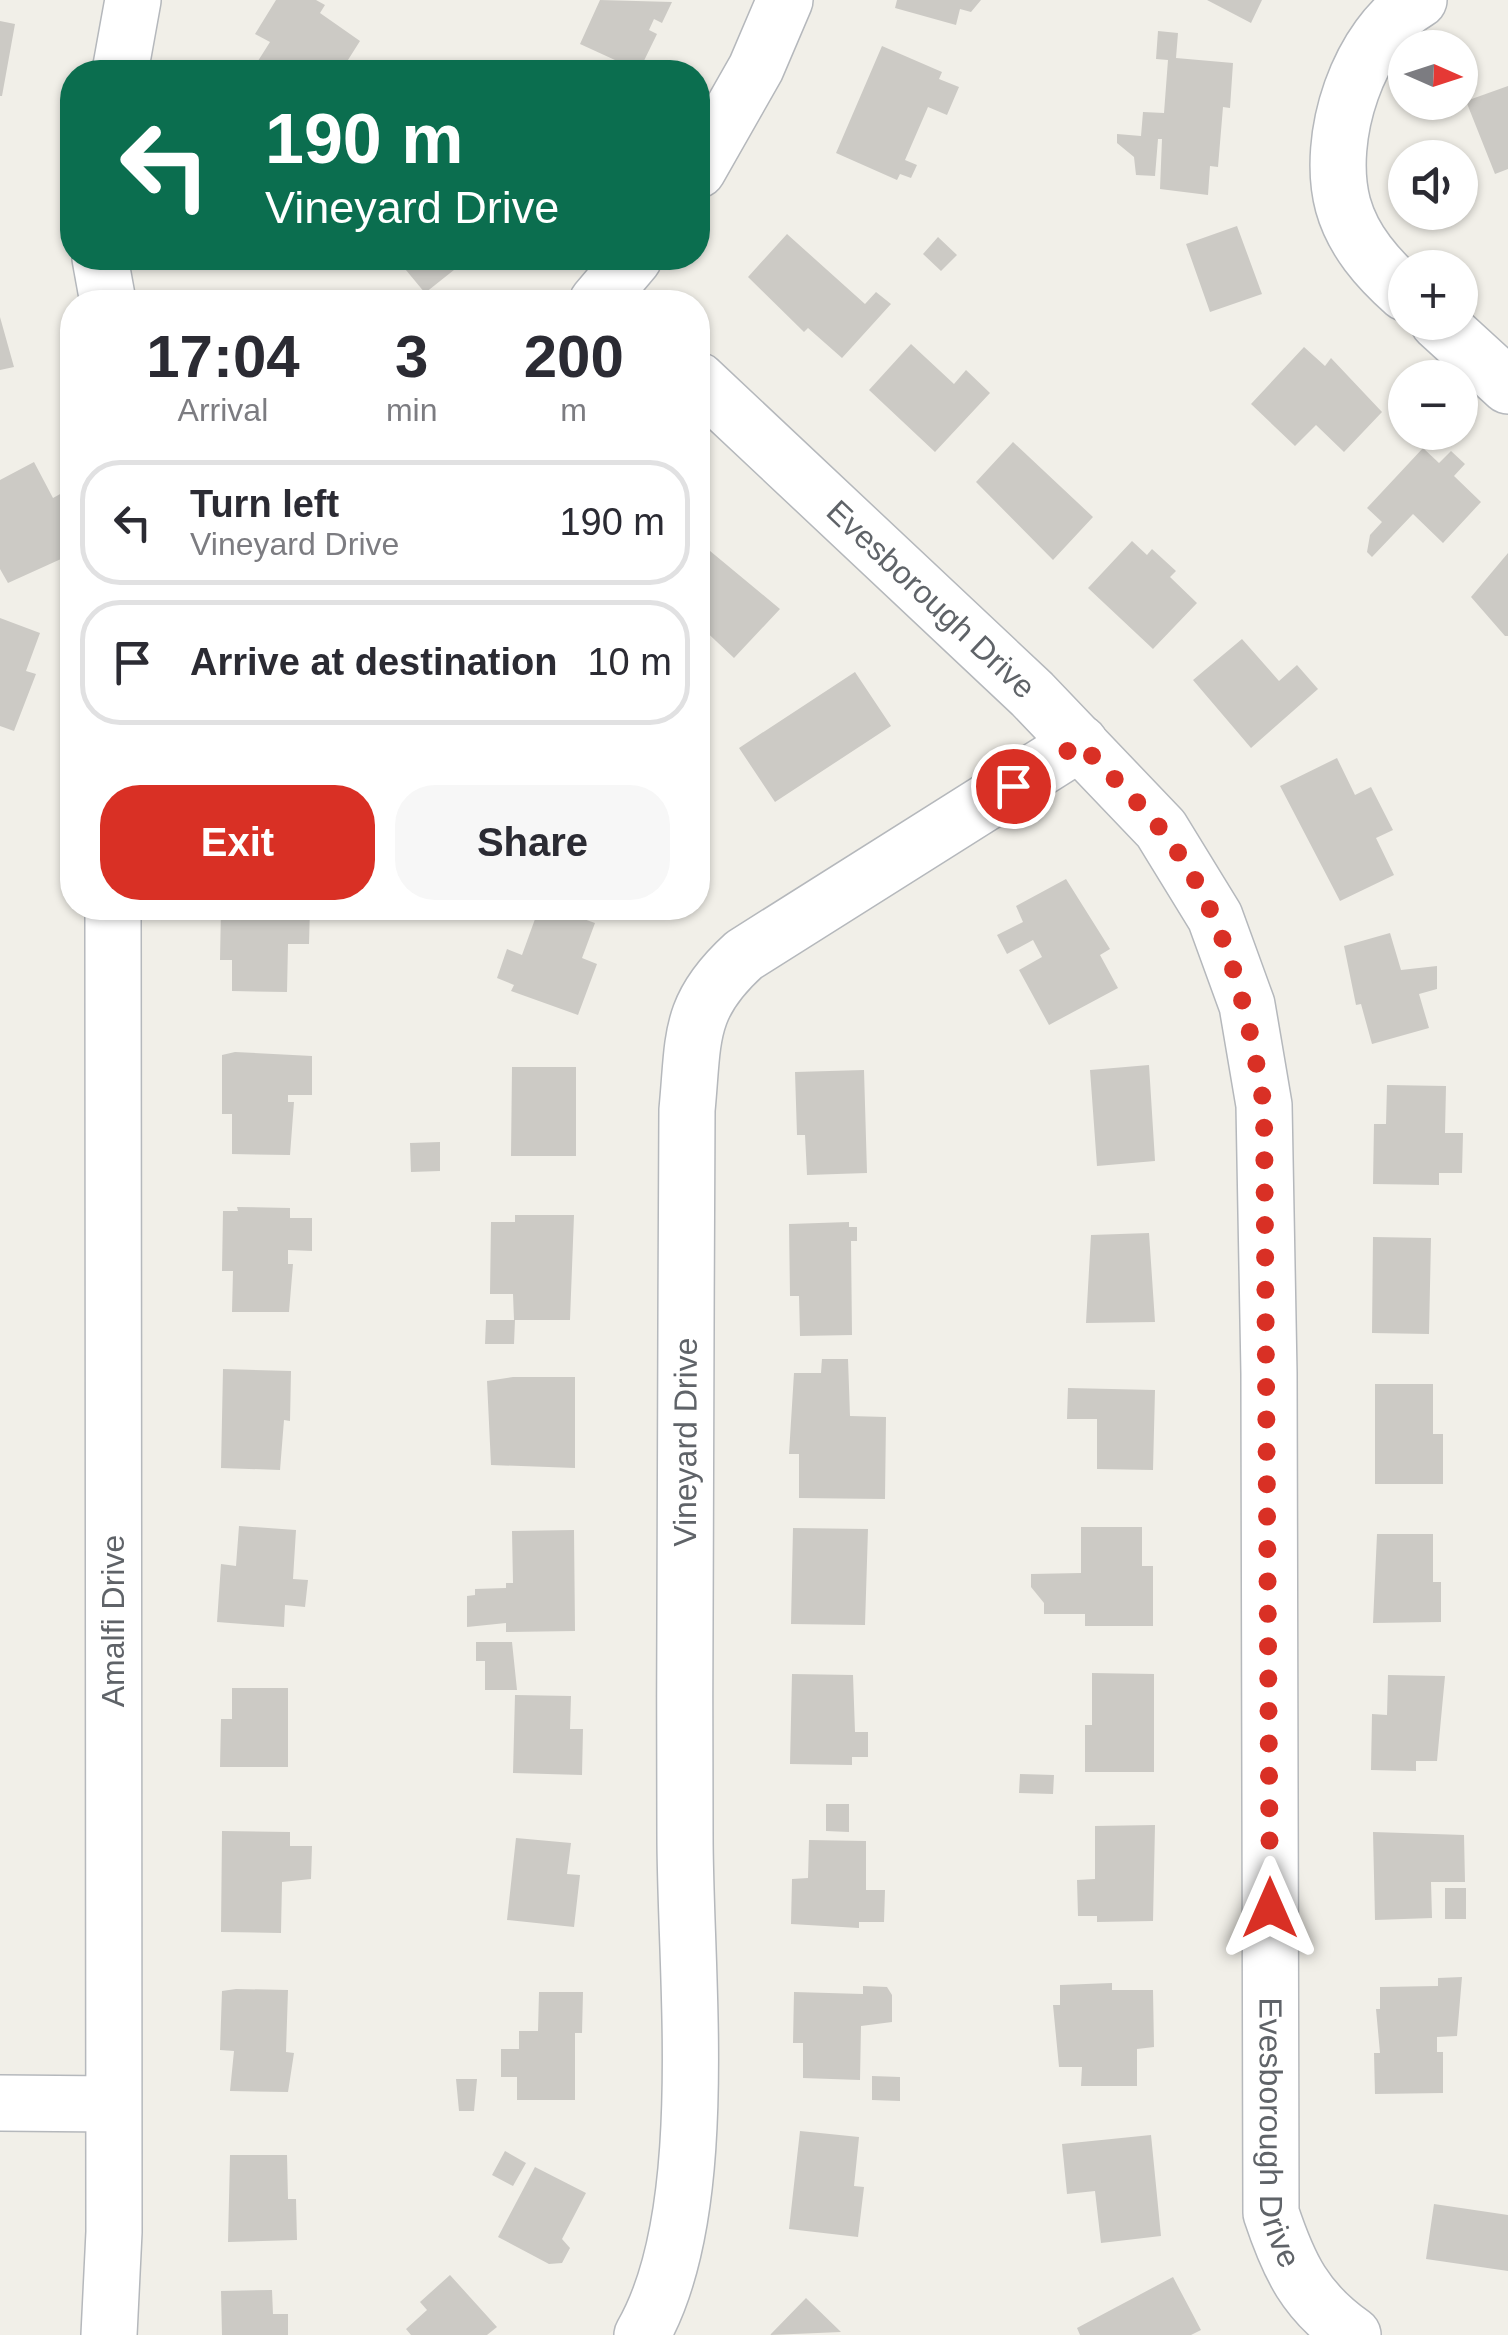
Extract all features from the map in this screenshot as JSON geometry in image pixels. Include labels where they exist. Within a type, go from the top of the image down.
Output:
[{"type":"street","points":[[122,60],[133,0]]},
{"type":"street","points":[[710,149],[756,68],[785,0]]},
{"type":"street","points":[[1388,277],[1372,262],[1343,204],[1340,132],[1359,65],[1400,10],[1419,0]]},
{"type":"street","points":[[1458,340],[1508,386]]},
{"type":"street","name":"Evesborough Drive","points":[[710,391],[1080,743],[1161,829],[1215,917],[1250,1022],[1264,1106],[1269,1373],[1271,2213],[1289,2268],[1326,2316],[1353,2335]]},
{"type":"street","name":"Vineyard Drive","points":[[642,2335],[671,2263],[690,2136],[684,1839],[687,1110],[696,1019],[712,984],[744,955],[1080,743]]},
{"type":"street","name":"Amalfi Drive","points":[[109,2335],[113,2104],[113,920]]},
{"type":"street","points":[[0,2103],[113,2104]]},
{"type":"building","points":[[276,0],[316,0],[325,5],[320,13],[360,41],[348,60],[259,60],[270,42],[255,34]]},
{"type":"building","points":[[600,0],[672,2],[662,23],[654,19],[649,30],[657,34],[644,60],[615,60],[580,44]]},
{"type":"building","points":[[897,0],[981,0],[971,12],[960,9],[956,25],[895,8]]},
{"type":"building","points":[[1207,0],[1262,0],[1251,23]]},
{"type":"building","points":[[0,21],[15,24],[2,96],[0,96]]},
{"type":"building","points":[[1158,31],[1178,33],[1176,58],[1233,63],[1230,108],[1223,107],[1218,167],[1210,166],[1208,195],[1160,189],[1162,139],[1158,139],[1155,176],[1136,175],[1134,157],[1117,143],[1117,134],[1141,136],[1143,112],[1164,113],[1168,60],[1156,59]]},
{"type":"building","points":[[882,46],[942,72],[939,79],[959,87],[947,115],[928,107],[905,160],[917,165],[911,178],[900,174],[897,180],[836,153]]},
{"type":"building","points":[[1508,86],[1508,169],[1495,174],[1474,120],[1478,120],[1478,97]]},
{"type":"building","points":[[1237,226],[1262,294],[1210,312],[1186,244]]},
{"type":"building","points":[[787,234],[865,304],[876,292],[891,304],[842,358],[808,328],[804,332],[748,277]]},
{"type":"building","points":[[938,237],[957,255],[941,271],[923,254]]},
{"type":"building","points":[[406,270],[454,270],[429,290],[423,290]]},
{"type":"building","points":[[0,317],[14,367],[0,370]]},
{"type":"building","points":[[911,344],[954,384],[966,370],[990,393],[935,452],[869,390]]},
{"type":"building","points":[[1304,347],[1325,366],[1331,358],[1382,412],[1344,452],[1316,425],[1295,446],[1251,404]]},
{"type":"building","points":[[1013,442],[1093,517],[1053,560],[976,482]]},
{"type":"building","points":[[1421,450],[1439,463],[1451,451],[1465,464],[1454,476],[1481,502],[1443,543],[1413,514],[1372,557],[1367,552],[1370,535],[1382,522],[1367,508]]},
{"type":"building","points":[[34,462],[53,498],[60,494],[60,559],[8,583],[0,569],[0,480]]},
{"type":"building","points":[[1132,541],[1147,555],[1152,549],[1176,571],[1170,577],[1197,603],[1153,649],[1088,588]]},
{"type":"building","points":[[710,551],[780,609],[734,658],[710,635]]},
{"type":"building","points":[[1508,553],[1508,636],[1505,636],[1471,597]]},
{"type":"building","points":[[0,618],[40,633],[26,671],[36,674],[14,731],[0,726]]},
{"type":"building","points":[[1242,639],[1279,681],[1297,665],[1318,689],[1251,748],[1193,680]]},
{"type":"building","points":[[855,672],[891,726],[775,802],[739,748]]},
{"type":"building","points":[[1337,758],[1355,795],[1371,787],[1393,830],[1376,838],[1394,875],[1340,901],[1280,786]]},
{"type":"building","points":[[1066,879],[1110,949],[1100,955],[1118,988],[1049,1025],[1019,970],[1042,957],[1033,940],[1007,954],[997,935],[1023,922],[1016,906]]},
{"type":"building","points":[[221,920],[310,920],[309,944],[288,944],[287,992],[232,991],[232,960],[220,960]]},
{"type":"building","points":[[535,920],[595,923],[582,958],[597,964],[578,1015],[511,991],[514,985],[497,978],[507,949],[522,955]]},
{"type":"building","points":[[1390,933],[1401,970],[1437,966],[1437,989],[1419,994],[1429,1028],[1372,1044],[1361,1004],[1356,1005],[1344,946]]},
{"type":"building","points":[[235,1052],[312,1056],[312,1095],[288,1095],[288,1102],[294,1102],[290,1155],[232,1154],[232,1114],[222,1114],[222,1055]]},
{"type":"building","points":[[1149,1065],[1155,1161],[1097,1166],[1090,1070]]},
{"type":"building","points":[[512,1067],[576,1067],[576,1156],[511,1156]]},
{"type":"building","points":[[864,1070],[867,1173],[807,1175],[805,1135],[797,1135],[795,1072]]},
{"type":"building","points":[[1387,1085],[1446,1086],[1445,1133],[1463,1133],[1462,1173],[1439,1173],[1439,1185],[1373,1184],[1374,1124],[1386,1124]]},
{"type":"building","points":[[440,1142],[440,1171],[411,1172],[410,1143]]},
{"type":"building","points":[[237,1207],[290,1208],[290,1218],[312,1218],[312,1251],[288,1250],[288,1264],[293,1264],[289,1312],[232,1312],[233,1271],[222,1271],[223,1211],[238,1211]]},
{"type":"building","points":[[515,1215],[574,1215],[570,1320],[514,1320],[513,1294],[490,1294],[491,1222],[515,1222]]},
{"type":"building","points":[[849,1222],[849,1227],[857,1227],[857,1241],[851,1241],[852,1335],[800,1336],[799,1296],[790,1296],[789,1224]]},
{"type":"building","points":[[1149,1233],[1155,1322],[1086,1323],[1091,1235]]},
{"type":"building","points":[[1373,1237],[1431,1238],[1429,1334],[1372,1333]]},
{"type":"building","points":[[486,1320],[515,1320],[514,1344],[485,1344]]},
{"type":"building","points":[[822,1359],[848,1359],[850,1416],[886,1417],[885,1499],[799,1498],[799,1454],[789,1454],[794,1373],[821,1373]]},
{"type":"building","points":[[223,1369],[291,1371],[290,1421],[284,1420],[280,1470],[221,1468]]},
{"type":"building","points":[[575,1377],[575,1468],[491,1465],[487,1381]]},
{"type":"building","points":[[1375,1384],[1433,1384],[1433,1434],[1443,1434],[1443,1484],[1375,1484]]},
{"type":"building","points":[[1068,1388],[1155,1390],[1153,1470],[1097,1469],[1097,1419],[1067,1419]]},
{"type":"building","points":[[239,1526],[296,1530],[293,1579],[308,1580],[305,1607],[285,1605],[284,1627],[217,1622],[221,1564],[236,1566]]},
{"type":"building","points":[[1081,1527],[1142,1527],[1142,1566],[1153,1566],[1153,1626],[1085,1626],[1085,1614],[1044,1614],[1044,1603],[1031,1587],[1031,1574],[1081,1573]]},
{"type":"building","points":[[793,1528],[868,1529],[865,1625],[791,1624]]},
{"type":"building","points":[[574,1530],[575,1631],[506,1632],[506,1623],[467,1627],[467,1596],[475,1595],[475,1589],[506,1588],[506,1583],[513,1583],[512,1531]]},
{"type":"building","points":[[1377,1534],[1433,1534],[1433,1582],[1441,1582],[1441,1622],[1373,1623]]},
{"type":"building","points":[[476,1642],[512,1642],[517,1690],[485,1690],[485,1661],[476,1661]]},
{"type":"building","points":[[1092,1673],[1154,1674],[1154,1772],[1085,1772],[1085,1725],[1092,1725]]},
{"type":"building","points":[[792,1674],[853,1675],[855,1732],[868,1732],[868,1757],[852,1757],[852,1765],[790,1764]]},
{"type":"building","points":[[1388,1675],[1445,1676],[1437,1761],[1416,1761],[1416,1771],[1371,1770],[1372,1714],[1387,1715]]},
{"type":"building","points":[[232,1688],[288,1688],[288,1767],[220,1767],[221,1719],[232,1719]]},
{"type":"building","points":[[515,1695],[571,1696],[570,1729],[583,1729],[582,1775],[513,1773]]},
{"type":"building","points":[[1020,1774],[1054,1775],[1053,1794],[1019,1793]]},
{"type":"building","points":[[826,1804],[849,1804],[849,1832],[826,1831]]},
{"type":"building","points":[[1155,1825],[1153,1921],[1097,1922],[1097,1916],[1078,1916],[1077,1880],[1095,1879],[1095,1826]]},
{"type":"building","points":[[222,1831],[290,1832],[290,1846],[312,1846],[311,1879],[282,1882],[281,1933],[221,1932]]},
{"type":"building","points":[[1373,1832],[1464,1835],[1465,1882],[1431,1882],[1432,1918],[1375,1920]]},
{"type":"building","points":[[516,1838],[571,1843],[567,1874],[580,1875],[574,1927],[507,1920]]},
{"type":"building","points":[[809,1840],[866,1841],[866,1890],[885,1890],[884,1922],[859,1922],[859,1928],[791,1924],[792,1879],[808,1878]]},
{"type":"building","points":[[1445,1888],[1466,1888],[1466,1919],[1445,1919]]},
{"type":"building","points":[[1462,1977],[1457,2036],[1437,2037],[1437,2052],[1443,2052],[1443,2093],[1375,2094],[1374,2053],[1380,2053],[1376,2009],[1380,2009],[1380,1987],[1438,1986],[1438,1978]]},
{"type":"building","points":[[1112,1983],[1112,1990],[1153,1990],[1154,2047],[1137,2049],[1137,2086],[1081,2086],[1082,2067],[1059,2067],[1053,2005],[1060,2005],[1060,1985]]},
{"type":"building","points":[[863,1986],[887,1987],[892,1995],[892,2022],[861,2026],[860,2080],[803,2078],[803,2043],[793,2043],[794,1992],[863,1994]]},
{"type":"building","points":[[288,1990],[286,2052],[294,2053],[288,2092],[230,2091],[234,2051],[220,2050],[222,1991]]},
{"type":"building","points":[[539,1992],[583,1992],[582,2033],[575,2033],[575,2100],[517,2100],[517,2077],[501,2077],[501,2049],[519,2049],[519,2031],[538,2031]]},
{"type":"building","points":[[872,2076],[900,2077],[900,2101],[872,2100]]},
{"type":"building","points":[[456,2079],[477,2079],[474,2111],[459,2111]]},
{"type":"building","points":[[800,2131],[859,2137],[854,2186],[864,2187],[858,2237],[789,2229]]},
{"type":"building","points":[[1151,2135],[1161,2236],[1101,2243],[1095,2191],[1067,2194],[1062,2144]]},
{"type":"building","points":[[505,2151],[526,2163],[513,2186],[492,2175]]},
{"type":"building","points":[[230,2155],[287,2155],[288,2199],[296,2199],[297,2240],[228,2242]]},
{"type":"building","points":[[535,2167],[586,2193],[562,2239],[570,2248],[562,2263],[549,2264],[498,2237]]},
{"type":"building","points":[[1434,2204],[1508,2215],[1508,2271],[1426,2259]]},
{"type":"building","points":[[450,2275],[497,2327],[487,2335],[411,2335],[406,2329],[427,2310],[420,2302]]},
{"type":"building","points":[[1173,2277],[1201,2330],[1191,2335],[1080,2335],[1077,2328]]},
{"type":"building","points":[[272,2290],[273,2314],[288,2314],[288,2335],[222,2335],[221,2291]]},
{"type":"building","points":[[806,2298],[841,2332],[770,2335]]},
{"type":"route","points":[[1013,786],[1080,743],[1161,829],[1215,917],[1246,1005],[1264,1106],[1269,1373],[1270,1908]]}]
